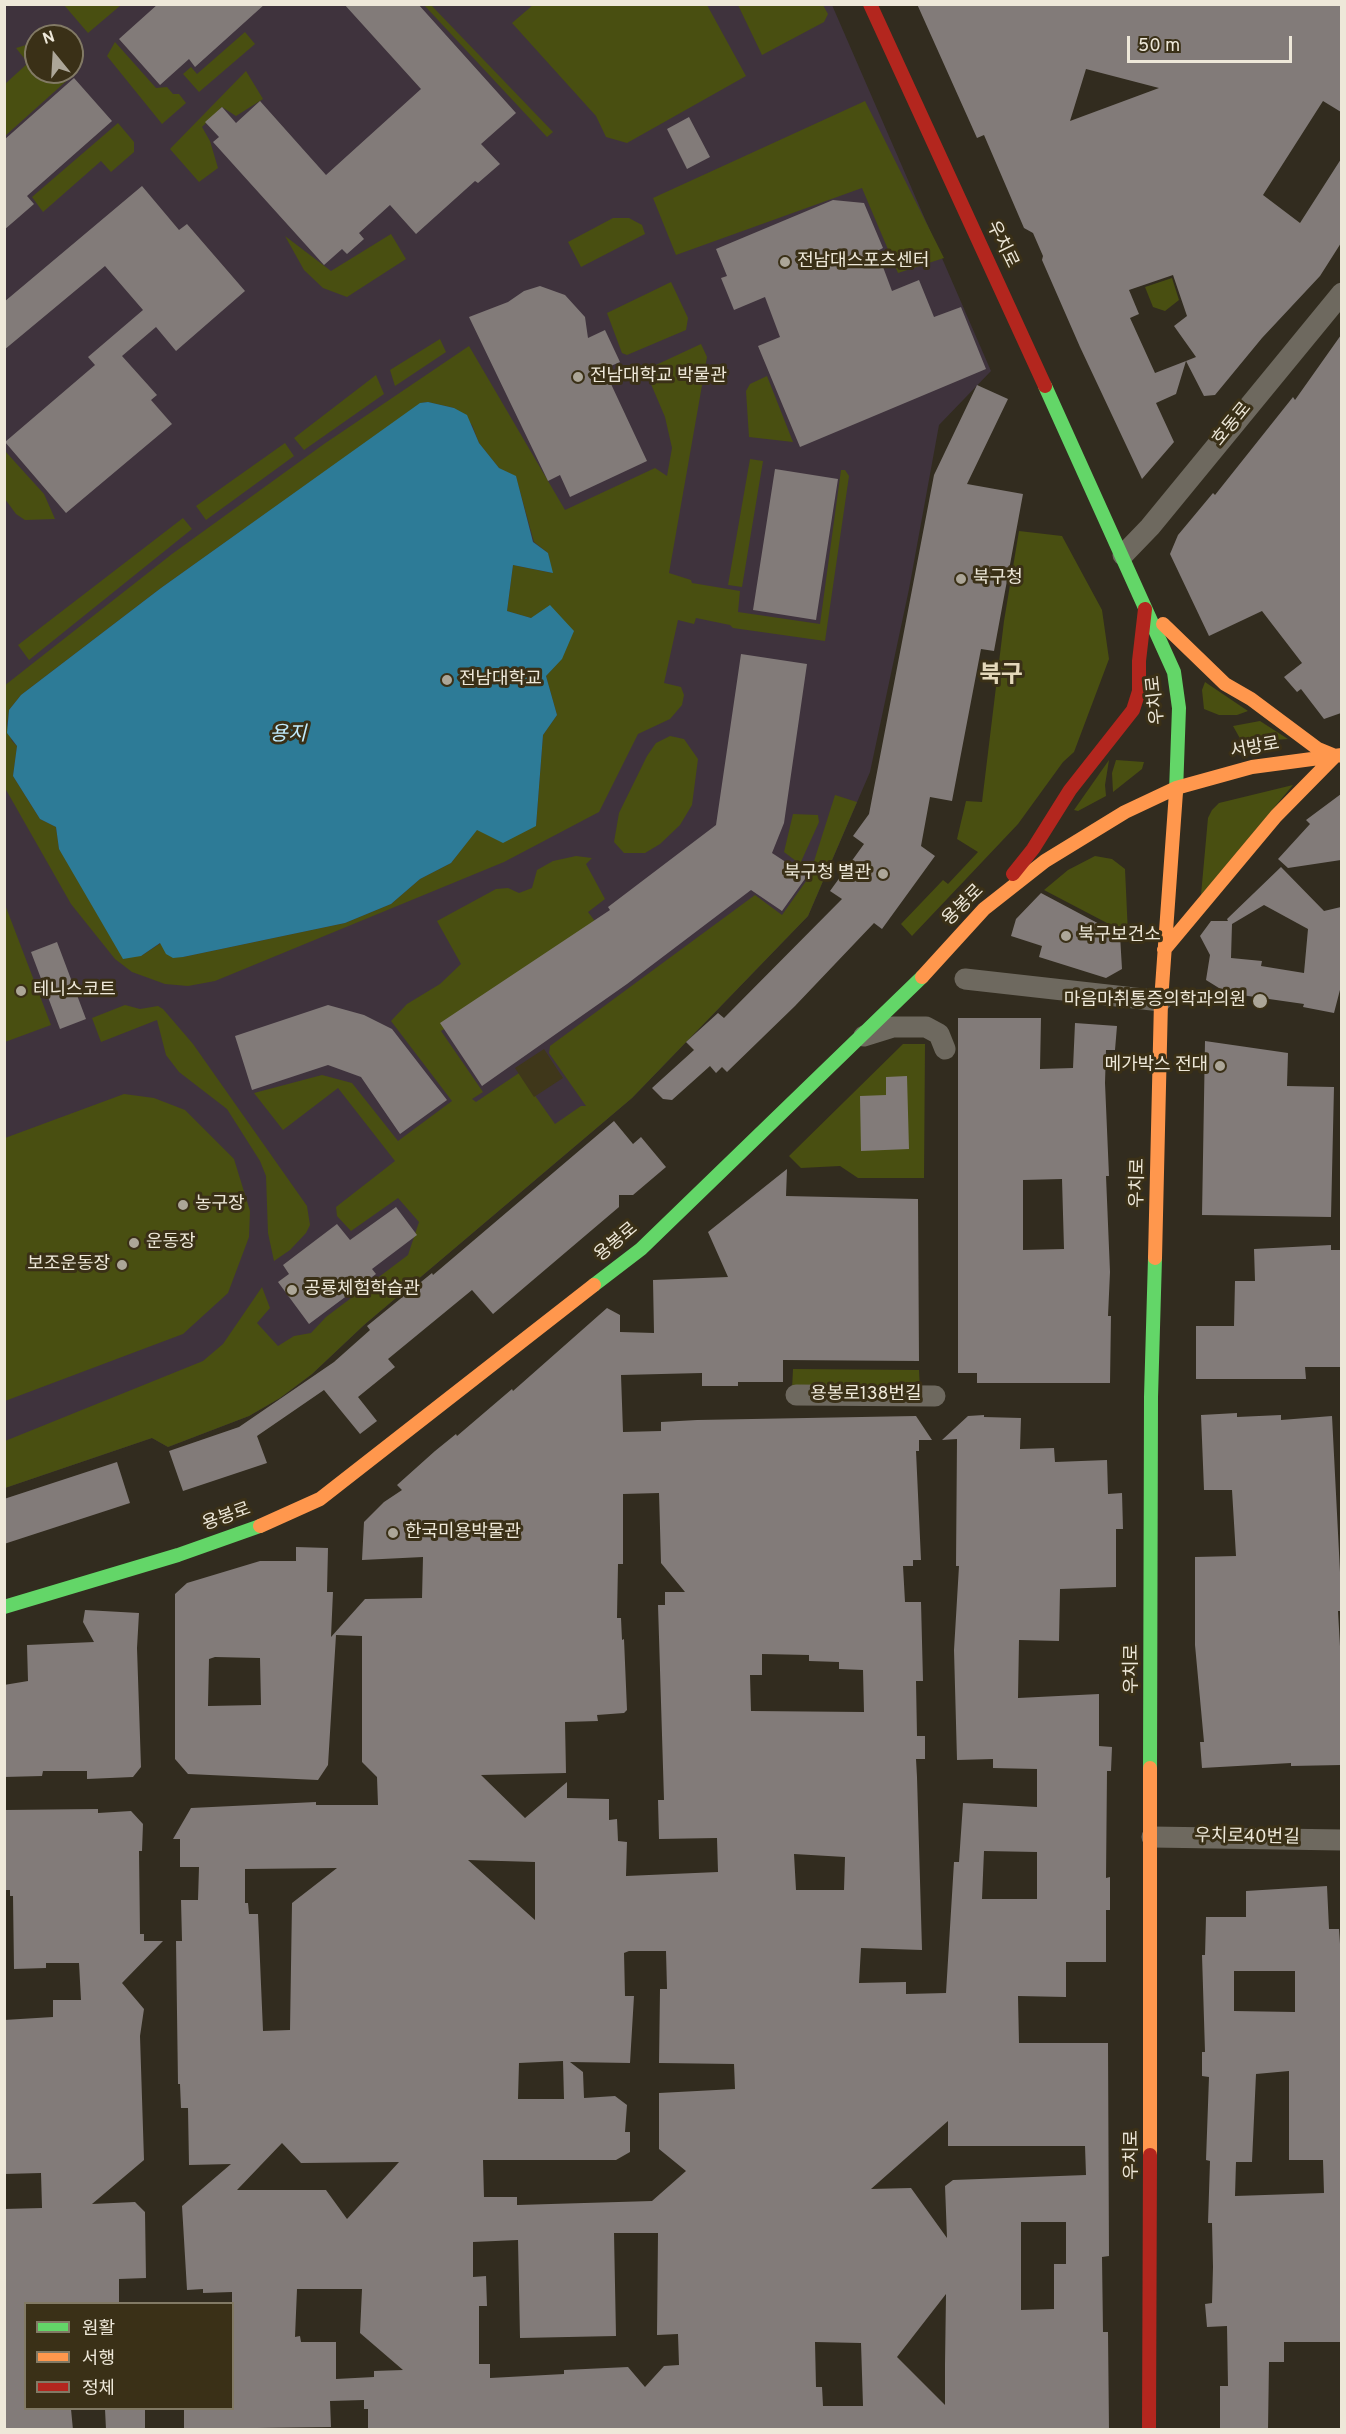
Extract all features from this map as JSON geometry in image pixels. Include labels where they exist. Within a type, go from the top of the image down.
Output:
[{"type":"main road","name":"우치로","points":[[870,4],[1123,555],[1174,672],[1179,708],[1176,788],[1161,1001],[1151,1396],[1152,1837],[1149,2430]]},
{"type":"main road","points":[[1145,609],[1224,684],[1251,699],[1318,749],[1338,755],[1276,816],[1164,950]]},
{"type":"main road","points":[[984,909],[1033,849],[1070,790],[1133,710],[1139,691],[1139,661],[1145,609]]},
{"type":"main road","name":"서방로","points":[[1176,788],[1252,766],[1338,755]]},
{"type":"main road","name":"용봉로","points":[[4,1607],[178,1555],[273,1521],[320,1499],[641,1249],[931,968],[984,909],[1054,856],[1125,812],[1176,788]]},
{"type":"street","name":"호동로","points":[[1123,555],[1150,527],[1341,293]]},
{"type":"street","points":[[965,980],[1161,1001]]},
{"type":"street","points":[[858,1038],[893,1027],[919,1026],[939,1034],[945,1050]]},
{"type":"street","name":"용봉로138번길","points":[[796,1395],[935,1396]]},
{"type":"street","name":"우치로40번길","points":[[1152,1837],[1341,1839]]},
{"type":"shaded area","name":"전남대학교","points":[[4,5],[832,5],[991,371],[939,425],[909,589],[870,772],[808,916],[632,1098],[364,1325],[312,1374],[280,1398],[249,1416],[168,1447],[152,1438],[5,1488]]},
{"type":"green space","points":[[64,4],[121,5],[88,33],[84,24],[80,24]]},
{"type":"green space","points":[[424,5],[431,5],[553,132],[547,137]]},
{"type":"green space","points":[[533,5],[707,5],[746,76],[627,143],[606,137],[596,116],[512,23]]},
{"type":"green space","points":[[738,5],[823,5],[828,14],[824,22],[762,55]]},
{"type":"green space","points":[[245,32],[255,44],[199,92],[183,74],[191,67],[197,74]]},
{"type":"green space","points":[[115,42],[156,88],[167,87],[173,94],[179,94],[186,103],[162,124],[107,56]]},
{"type":"green space","points":[[24,46],[24,58],[16,48]]},
{"type":"green space","points":[[24,67],[24,84],[63,84],[5,136],[5,84]]},
{"type":"green space","points":[[246,71],[263,99],[236,116],[222,107],[202,127],[210,141],[218,168],[199,182],[170,149]]},
{"type":"green space","points":[[865,101],[944,258],[898,273],[862,188],[676,255],[653,198]]},
{"type":"green space","points":[[118,123],[134,142],[134,152],[111,172],[101,161],[43,212],[32,197]]},
{"type":"green space","points":[[613,218],[629,218],[642,225],[645,234],[581,267],[568,242]]},
{"type":"green space","points":[[391,234],[406,259],[347,297],[323,288],[304,270],[285,236],[331,271]]},
{"type":"green space","points":[[1172,278],[1179,300],[1165,311],[1153,307],[1145,287]]},
{"type":"green space","points":[[671,282],[688,318],[686,330],[627,355],[622,353],[607,313]]},
{"type":"green space","points":[[440,339],[446,352],[395,386],[390,370]]},
{"type":"green space","points":[[701,344],[707,357],[669,573],[691,580],[692,583],[740,591],[738,612],[820,624],[841,470],[845,470],[849,476],[825,641],[733,628],[730,625],[696,618],[694,624],[678,620],[664,683],[681,687],[684,695],[682,705],[670,719],[638,734],[599,812],[504,862],[215,981],[188,986],[165,984],[132,972],[115,959],[71,904],[5,788],[4,686],[172,554],[324,444],[469,346],[565,510],[655,468],[667,476],[672,448],[665,417],[645,370]],"holes":[[[428,402],[454,408],[472,425],[479,443],[499,468],[516,477],[534,542],[548,553],[552,573],[513,565],[507,611],[531,618],[562,658],[546,676],[557,715],[543,735],[536,826],[477,829],[451,863],[420,879],[391,904],[345,923],[183,957],[161,943],[141,956],[59,849],[56,827],[40,819],[13,776],[17,746],[12,741],[7,725],[9,710],[21,695],[161,588],[421,403]]]},
{"type":"green space","points":[[376,375],[384,394],[304,450],[294,438]]},
{"type":"green space","points":[[767,376],[793,442],[749,437],[746,391],[750,384]]},
{"type":"green space","points":[[285,443],[294,456],[206,520],[196,506]]},
{"type":"green space","points":[[5,451],[44,494],[55,519],[25,520],[16,514],[5,499]]},
{"type":"green space","points":[[750,459],[763,461],[742,587],[728,585]]},
{"type":"green space","points":[[183,518],[192,529],[29,660],[18,645]]},
{"type":"green space","points":[[1019,531],[1062,536],[1102,610],[1109,659],[1074,752],[1063,762],[1018,824],[912,936],[901,924],[943,880],[948,884],[978,852],[957,839],[966,801],[982,802],[1004,621]]},
{"type":"green space","points":[[1205,682],[1248,711],[1237,715],[1219,715],[1204,709],[1202,690]]},
{"type":"green space","points":[[1260,721],[1288,739],[1242,742],[1233,726]]},
{"type":"green space","points":[[670,736],[684,739],[698,759],[692,805],[680,825],[660,844],[645,853],[624,853],[614,842],[619,813],[647,756],[656,743]]},
{"type":"green space","points":[[1109,760],[1105,785],[1106,796],[1078,811],[1074,810]]},
{"type":"green space","points":[[1116,760],[1144,762],[1142,769],[1113,792],[1112,773]]},
{"type":"green space","points":[[1293,785],[1201,895],[1208,818],[1212,810],[1219,803]]},
{"type":"green space","points":[[835,795],[857,802],[808,916],[632,1098],[364,1325],[312,1374],[280,1398],[249,1416],[168,1447],[152,1438],[5,1488],[5,1441],[203,1361],[223,1344],[262,1287],[270,1308],[257,1323],[278,1346],[294,1336],[311,1333],[326,1317],[408,1255],[419,1222],[398,1198],[351,1231],[337,1216],[336,1207],[395,1161],[338,1088],[283,1130],[254,1093],[322,1075],[352,1083],[398,1141],[452,1101],[391,1021],[407,1004],[440,984],[461,964],[437,921],[496,889],[508,888],[519,893],[532,888],[537,870],[553,861],[576,856],[592,858],[586,864],[605,899],[588,912],[600,928],[441,1031],[483,1092],[472,1099],[476,1102],[519,1073],[555,1124],[581,1106],[586,1106],[549,1053],[550,1046],[755,895],[782,915],[809,877]]},
{"type":"green space","points":[[793,814],[818,815],[819,822],[800,864],[784,852]]},
{"type":"green space","points":[[1095,856],[1112,859],[1125,869],[1128,934],[1044,890],[1068,870]]},
{"type":"green space","name":"테니스코트","points":[[4,902],[51,1025],[5,1042],[4,1042]]},
{"type":"green space","points":[[125,1005],[140,1009],[158,1006],[163,1009],[193,1044],[307,1206],[310,1225],[306,1233],[290,1250],[274,1261],[268,1233],[266,1176],[260,1161],[227,1109],[179,1072],[166,1055],[157,1020],[101,1042],[92,1018]]},
{"type":"green space","points":[[903,1044],[925,1044],[924,1178],[858,1178],[840,1166],[801,1168],[789,1156]]},
{"type":"green space","name":"보조운동장","points":[[124,1094],[154,1098],[185,1110],[234,1159],[250,1211],[249,1237],[228,1293],[183,1334],[5,1401],[5,1138]]},
{"type":"green space","points":[[793,1369],[919,1370],[920,1390],[792,1389]]},
{"type":"sand","points":[[544,1049],[563,1078],[534,1097],[515,1068]]},
{"type":"water","name":"용지","points":[[428,402],[454,408],[467,415],[479,443],[499,468],[516,476],[533,542],[548,553],[553,573],[513,565],[507,611],[531,618],[550,605],[574,631],[562,659],[546,676],[557,715],[543,735],[536,826],[503,843],[477,830],[451,863],[420,879],[391,904],[345,923],[183,957],[173,958],[166,954],[160,943],[141,956],[123,959],[59,849],[56,827],[40,819],[13,776],[17,746],[7,733],[9,710],[21,695],[161,588],[420,403]]},
{"type":"building","points":[[158,4],[265,4],[195,67],[189,59],[160,85],[119,39]]},
{"type":"building","points":[[344,4],[418,4],[516,113],[481,144],[500,164],[478,183],[475,181],[416,234],[390,205],[359,233],[364,239],[347,254],[342,249],[324,265],[213,142],[219,137],[205,122],[222,107],[236,123],[260,101],[326,175],[421,89]]},
{"type":"building","points":[[917,4],[1341,4],[1341,112],[1323,101],[1263,195],[1300,223],[1341,159],[1341,243],[1320,276],[1262,338],[1215,395],[1204,396],[1186,361],[1176,394],[1156,403],[1174,442],[1142,479],[1080,347],[1042,260],[1043,256],[1033,233],[1024,228],[984,135],[977,138]],"holes":[[[1086,69],[1159,88],[1070,121]],[[1173,275],[1187,316],[1174,326],[1196,357],[1155,373],[1130,318],[1139,314],[1129,290]]]},
{"type":"building","points":[[67,84],[79,84],[112,121],[27,196],[34,204],[4,230],[4,140]]},
{"type":"building","points":[[689,117],[710,157],[687,169],[667,129]]},
{"type":"building","points":[[142,186],[179,230],[187,224],[245,291],[176,351],[156,327],[122,356],[157,395],[151,400],[172,424],[66,513],[5,442],[95,365],[88,357],[143,310],[105,266],[4,350],[4,302]]},
{"type":"building","points":[[833,200],[864,203],[883,248],[877,251],[892,291],[919,280],[934,317],[961,307],[986,369],[800,447],[758,346],[780,337],[765,297],[734,310],[721,278],[727,276],[716,249]]},
{"type":"building","points":[[540,286],[565,295],[585,317],[588,338],[605,330],[620,362],[604,369],[647,461],[570,497],[560,475],[548,481],[469,317],[508,302],[524,291]]},
{"type":"building","points":[[1341,335],[1341,713],[1324,719],[1301,689],[1297,692],[1284,677],[1302,663],[1262,611],[1209,636],[1170,554],[1178,535],[1213,493],[1215,495],[1293,397],[1295,400]]},
{"type":"building","name":"북구청","points":[[977,385],[1008,399],[967,484],[1023,494],[994,651],[981,649],[952,801],[930,797],[921,846],[935,856],[882,929],[874,923],[795,1006],[727,1072],[722,1067],[716,1073],[710,1066],[672,1100],[663,1099],[652,1088],[694,1050],[686,1042],[718,1013],[724,1018],[842,899],[830,891],[864,844],[853,836],[869,814],[934,475]]},
{"type":"building","points":[[775,469],[838,479],[816,620],[753,610]]},
{"type":"building","points":[[741,654],[807,664],[784,823],[772,853],[807,876],[782,911],[751,890],[627,984],[482,1086],[440,1023],[610,910],[608,907],[716,825]]},
{"type":"building","points":[[1341,794],[1341,860],[1288,868],[1278,859],[1310,824],[1306,820]]},
{"type":"building","points":[[1281,867],[1324,911],[1341,907],[1341,986],[1334,1013],[1303,1007],[1304,1004],[1227,993],[1206,980],[1210,955],[1200,936],[1211,921],[1228,921],[1227,919]],"holes":[[[1264,905],[1308,929],[1304,973],[1261,966],[1262,961],[1231,958],[1232,924]]]},
{"type":"building","name":"북구보건소","points":[[1041,893],[1120,935],[1122,969],[1106,978],[1039,957],[1042,946],[1011,936],[1016,919]]},
{"type":"building","points":[[57,942],[86,1019],[60,1029],[31,952]]},
{"type":"building","points":[[328,1005],[364,1015],[392,1029],[447,1100],[400,1134],[361,1077],[328,1065],[252,1090],[235,1036]]},
{"type":"building","points":[[958,1018],[1041,1018],[1040,1069],[1073,1068],[1075,1023],[1117,1026],[1115,1050],[1106,1050],[1105,1083],[1109,1176],[1106,1176],[1110,1272],[1108,1316],[1111,1316],[1110,1383],[977,1383],[977,1373],[958,1373]],"holes":[[[1062,1179],[1064,1249],[1023,1250],[1023,1180]]]},
{"type":"building","points":[[1205,1041],[1288,1053],[1287,1086],[1334,1087],[1331,1217],[1202,1215]]},
{"type":"building","points":[[907,1076],[909,1149],[861,1151],[860,1096],[886,1095],[886,1077]]},
{"type":"building","points":[[614,1121],[633,1144],[641,1137],[666,1167],[633,1195],[619,1195],[619,1207],[493,1314],[472,1290],[388,1359],[395,1367],[358,1397],[377,1421],[360,1434],[324,1390],[257,1436],[267,1463],[183,1491],[169,1451],[239,1427],[334,1362],[370,1330],[367,1326],[432,1273],[433,1275]]},
{"type":"building","points":[[787,1169],[786,1196],[918,1199],[919,1361],[783,1360],[783,1382],[738,1382],[738,1386],[702,1386],[702,1373],[621,1375],[623,1432],[661,1431],[661,1422],[697,1420],[916,1416],[932,1440],[919,1440],[919,1451],[916,1451],[921,1560],[913,1560],[913,1566],[903,1566],[905,1602],[921,1602],[923,1681],[916,1681],[917,1736],[925,1736],[925,1759],[916,1759],[922,1950],[861,1948],[859,1983],[906,1982],[906,1994],[946,1993],[954,1862],[959,1862],[963,1803],[1037,1807],[1037,1769],[993,1768],[993,1759],[957,1760],[954,1650],[959,1566],[956,1566],[957,1439],[942,1440],[968,1416],[1021,1418],[1020,1449],[1054,1448],[1055,1462],[1107,1460],[1108,1494],[1122,1493],[1123,1529],[1116,1529],[1116,1587],[1060,1589],[1059,1641],[1019,1640],[1018,1698],[1099,1694],[1099,1746],[1112,1747],[1111,1771],[1107,1771],[1106,1878],[1110,1877],[1110,1910],[1106,1910],[1106,1962],[1066,1962],[1066,1997],[1018,1996],[1019,2043],[1108,2043],[1109,2256],[1102,2257],[1103,2332],[1108,2332],[1109,2430],[368,2430],[368,2409],[364,2409],[364,2400],[330,2401],[331,2427],[184,2429],[184,2410],[234,2410],[234,2302],[232,2302],[232,2292],[203,2293],[203,2289],[187,2290],[182,2206],[231,2164],[189,2165],[188,2108],[181,2108],[180,2084],[178,2084],[176,1941],[182,1941],[181,1900],[198,1900],[199,1867],[180,1867],[180,1839],[173,1839],[191,1808],[316,1802],[316,1805],[378,1805],[377,1777],[362,1762],[362,1636],[336,1635],[328,1765],[318,1780],[188,1774],[175,1759],[175,1594],[187,1583],[260,1561],[296,1561],[296,1547],[328,1548],[327,1592],[333,1592],[331,1637],[365,1599],[422,1598],[423,1557],[362,1560],[364,1522],[384,1502],[402,1490],[397,1485],[435,1451],[456,1434],[457,1436],[512,1389],[513,1391],[607,1308],[620,1315],[620,1332],[654,1333],[653,1280],[728,1277],[708,1232]],"holes":[[[659,1493],[661,1563],[685,1592],[665,1592],[665,1605],[658,1605],[664,1800],[658,1800],[659,1839],[717,1838],[718,1872],[626,1876],[627,1842],[618,1841],[617,1819],[609,1820],[609,1799],[567,1798],[567,1782],[525,1818],[481,1775],[566,1773],[565,1722],[598,1721],[597,1715],[624,1713],[627,1710],[624,1639],[622,1640],[621,1618],[617,1618],[618,1564],[623,1564],[623,1494]],[[762,1654],[809,1655],[809,1661],[839,1662],[839,1669],[863,1670],[864,1712],[751,1711],[750,1675],[762,1675]],[[215,1657],[260,1658],[261,1705],[208,1706],[209,1659]],[[984,1851],[1037,1852],[1037,1899],[982,1899]],[[794,1854],[845,1857],[844,1890],[796,1890]],[[468,1860],[535,1862],[535,1920]],[[337,1868],[292,1903],[290,2030],[263,2031],[258,1914],[249,1914],[248,1903],[245,1903],[245,1869]],[[666,1951],[667,1989],[660,1989],[659,2063],[734,2064],[735,2089],[659,2093],[659,2149],[686,2171],[652,2201],[517,2205],[517,2197],[484,2197],[483,2160],[616,2160],[630,2152],[630,2132],[625,2132],[627,2105],[615,2096],[584,2098],[583,2072],[570,2062],[630,2063],[634,1996],[625,1996],[624,1953]],[[563,2061],[564,2099],[518,2099],[519,2063]],[[948,2121],[948,2146],[1085,2146],[1086,2175],[953,2180],[945,2186],[947,2238],[911,2188],[871,2189]],[[282,2143],[301,2163],[399,2162],[347,2219],[326,2190],[237,2190]],[[1021,2222],[1066,2222],[1066,2264],[1054,2264],[1054,2309],[1021,2310]],[[614,2233],[658,2233],[657,2335],[678,2334],[679,2365],[664,2366],[645,2387],[628,2367],[564,2370],[564,2374],[490,2378],[490,2364],[479,2364],[479,2306],[487,2306],[486,2276],[473,2277],[473,2242],[518,2240],[520,2338],[616,2336]],[[297,2289],[362,2289],[360,2333],[403,2370],[374,2371],[374,2377],[336,2379],[336,2342],[301,2342],[300,2336],[295,2337]],[[946,2294],[945,2405],[897,2357]],[[815,2342],[861,2343],[863,2406],[823,2406],[822,2387],[816,2387]]]},
{"type":"building","points":[[396,1207],[417,1235],[372,1269],[376,1274],[309,1324],[278,1282],[289,1274],[283,1265],[337,1224],[350,1240]]},
{"type":"building","points":[[1331,1245],[1331,1250],[1341,1250],[1341,1367],[1305,1367],[1306,1379],[1196,1379],[1196,1326],[1234,1326],[1235,1281],[1255,1281],[1254,1249]]},
{"type":"building","points":[[1237,1413],[1237,1417],[1281,1415],[1281,1420],[1332,1416],[1340,1572],[1341,1611],[1338,1611],[1341,1664],[1341,1765],[1291,1766],[1291,1763],[1202,1768],[1200,1742],[1204,1742],[1195,1645],[1195,1557],[1236,1556],[1232,1490],[1204,1490],[1201,1415]]},
{"type":"building","points":[[117,1462],[130,1503],[4,1544],[4,1499]]},
{"type":"building","points":[[85,1610],[139,1613],[137,1648],[141,1767],[133,1777],[87,1779],[87,1771],[43,1771],[42,1776],[4,1777],[4,1685],[28,1681],[27,1645],[94,1642],[83,1622]]},
{"type":"building","points":[[98,1809],[98,1813],[131,1811],[143,1824],[142,1851],[139,1851],[140,1934],[144,1934],[144,1941],[163,1941],[122,1983],[144,2009],[140,2036],[144,2160],[92,2204],[135,2202],[145,2212],[146,2278],[119,2279],[119,2302],[24,2302],[24,2410],[71,2410],[73,2430],[4,2430],[4,2209],[42,2208],[41,2173],[4,2174],[4,2020],[53,2017],[53,2000],[81,2000],[79,1963],[46,1963],[46,1968],[14,1969],[13,1896],[10,1896],[10,1890],[4,1890],[4,1810]]},
{"type":"building","points":[[1327,1886],[1329,1929],[1339,1929],[1341,1959],[1341,2342],[1284,2342],[1284,2362],[1269,2362],[1268,2430],[1220,2430],[1220,2386],[1228,2386],[1227,2326],[1207,2327],[1205,2304],[1212,2303],[1213,2267],[1212,2223],[1208,2223],[1210,2161],[1206,2160],[1209,2077],[1202,2076],[1202,2052],[1205,2052],[1202,1955],[1205,1955],[1206,1917],[1246,1917],[1246,1891]],"holes":[[[1234,1971],[1295,1971],[1295,2012],[1234,2011]],[[1289,2071],[1289,2160],[1323,2160],[1324,2193],[1235,2196],[1236,2162],[1252,2162],[1256,2074]]]},
{"type":"building","points":[[105,2410],[145,2410],[145,2430],[106,2430]]},
{"type":"traffic: fast","points":[[1045,386],[1174,672],[1179,708],[1176,792]]},
{"type":"traffic: fast","points":[[594,1285],[641,1249],[922,977]]},
{"type":"traffic: fast","points":[[1150,1768],[1151,1397],[1155,1258]]},
{"type":"traffic: fast","points":[[4,1607],[178,1555],[260,1526]]},
{"type":"traffic: slow","points":[[1163,624],[1225,684],[1251,699],[1318,749],[1335,756]]},
{"type":"traffic: slow","points":[[922,977],[984,909],[1045,861],[1125,812],[1176,788],[1252,767],[1342,755]]},
{"type":"traffic: slow","points":[[1164,950],[1276,816],[1335,756]]},
{"type":"traffic: slow","points":[[1155,1258],[1161,1001],[1176,792]]},
{"type":"traffic: slow","points":[[260,1526],[320,1499],[594,1285]]},
{"type":"traffic: slow","points":[[1150,1768],[1150,2155]]},
{"type":"traffic: jam","points":[[870,4],[1045,386]]},
{"type":"traffic: jam","points":[[1013,874],[1033,849],[1070,790],[1133,710],[1139,691],[1139,661],[1145,609]]},
{"type":"traffic: jam","points":[[1149,2430],[1150,2155]]},
{"type":"place","name":"전남대스포츠센터","points":[[785,262]]},
{"type":"place","name":"전남대학교 박물관","points":[[578,377]]},
{"type":"place","name":"북구청","points":[[961,579]]},
{"type":"place","name":"전남대학교","points":[[447,680]]},
{"type":"place","name":"북구청 별관","points":[[883,874]]},
{"type":"place","name":"북구보건소","points":[[1066,936]]},
{"type":"place","name":"테니스코트","points":[[21,991]]},
{"type":"place","name":"마음마취통증의학과의원","points":[[1260,1001]]},
{"type":"place","name":"메가박스 전대","points":[[1220,1066]]},
{"type":"place","name":"농구장","points":[[183,1205]]},
{"type":"place","name":"운동장","points":[[134,1243]]},
{"type":"place","name":"보조운동장","points":[[122,1265]]},
{"type":"place","name":"공룡체험학습관","points":[[292,1290]]},
{"type":"place","name":"한국미용박물관","points":[[393,1533]]},
{"type":"district","name":"북구","points":[[1001,677]]}]
